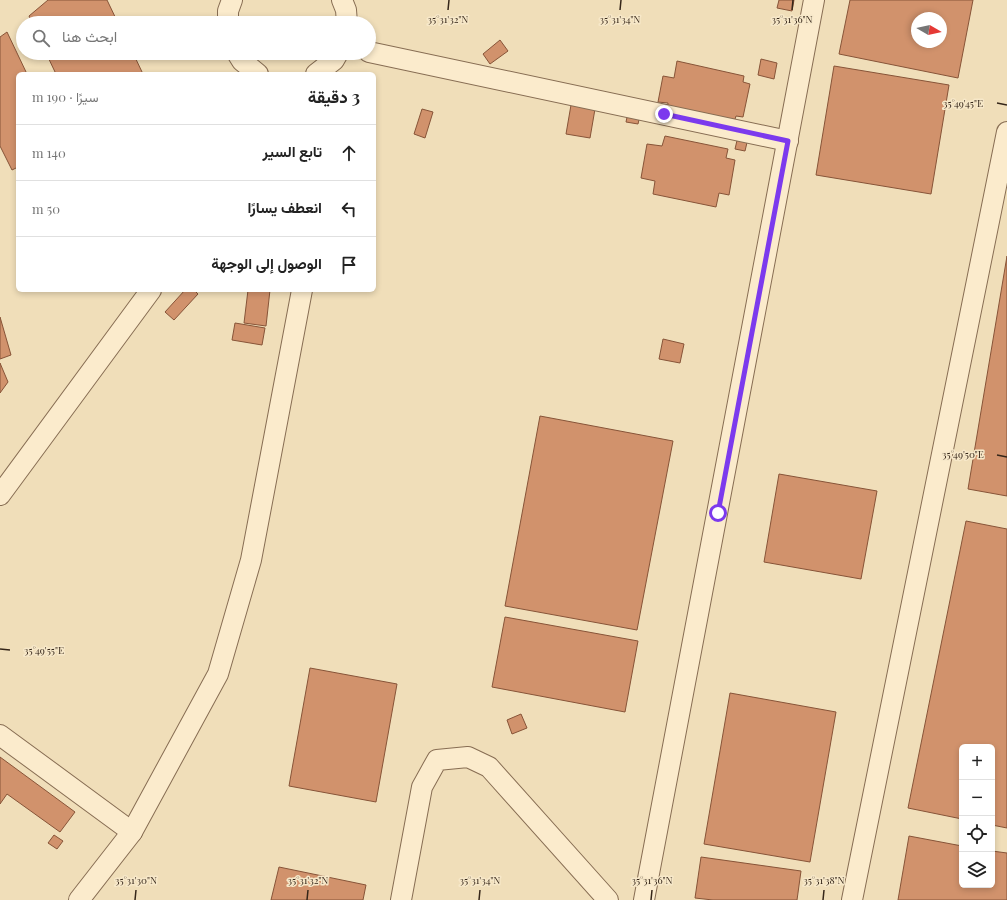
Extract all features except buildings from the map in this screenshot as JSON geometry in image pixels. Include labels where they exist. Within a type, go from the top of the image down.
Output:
[{"type":"street","points":[[228,16],[228,11],[232,0]]},
{"type":"street","points":[[342,0],[346,16]]},
{"type":"street","points":[[644,900],[814,0]]},
{"type":"street","points":[[376,53],[788,141]]},
{"type":"street","points":[[321,72],[332,60]]},
{"type":"street","points":[[240,63],[255,72]]},
{"type":"street","points":[[852,900],[1007,132]]},
{"type":"street","points":[[0,494],[150,292]]},
{"type":"street","points":[[79,900],[132,832],[218,674],[251,560],[302,292]]},
{"type":"street","points":[[0,734],[132,832]]},
{"type":"street","points":[[401,900],[422,787],[437,760],[468,757],[489,767],[608,900]]},
{"type":"route","points":[[664,114],[788,141],[718,513]]}]
